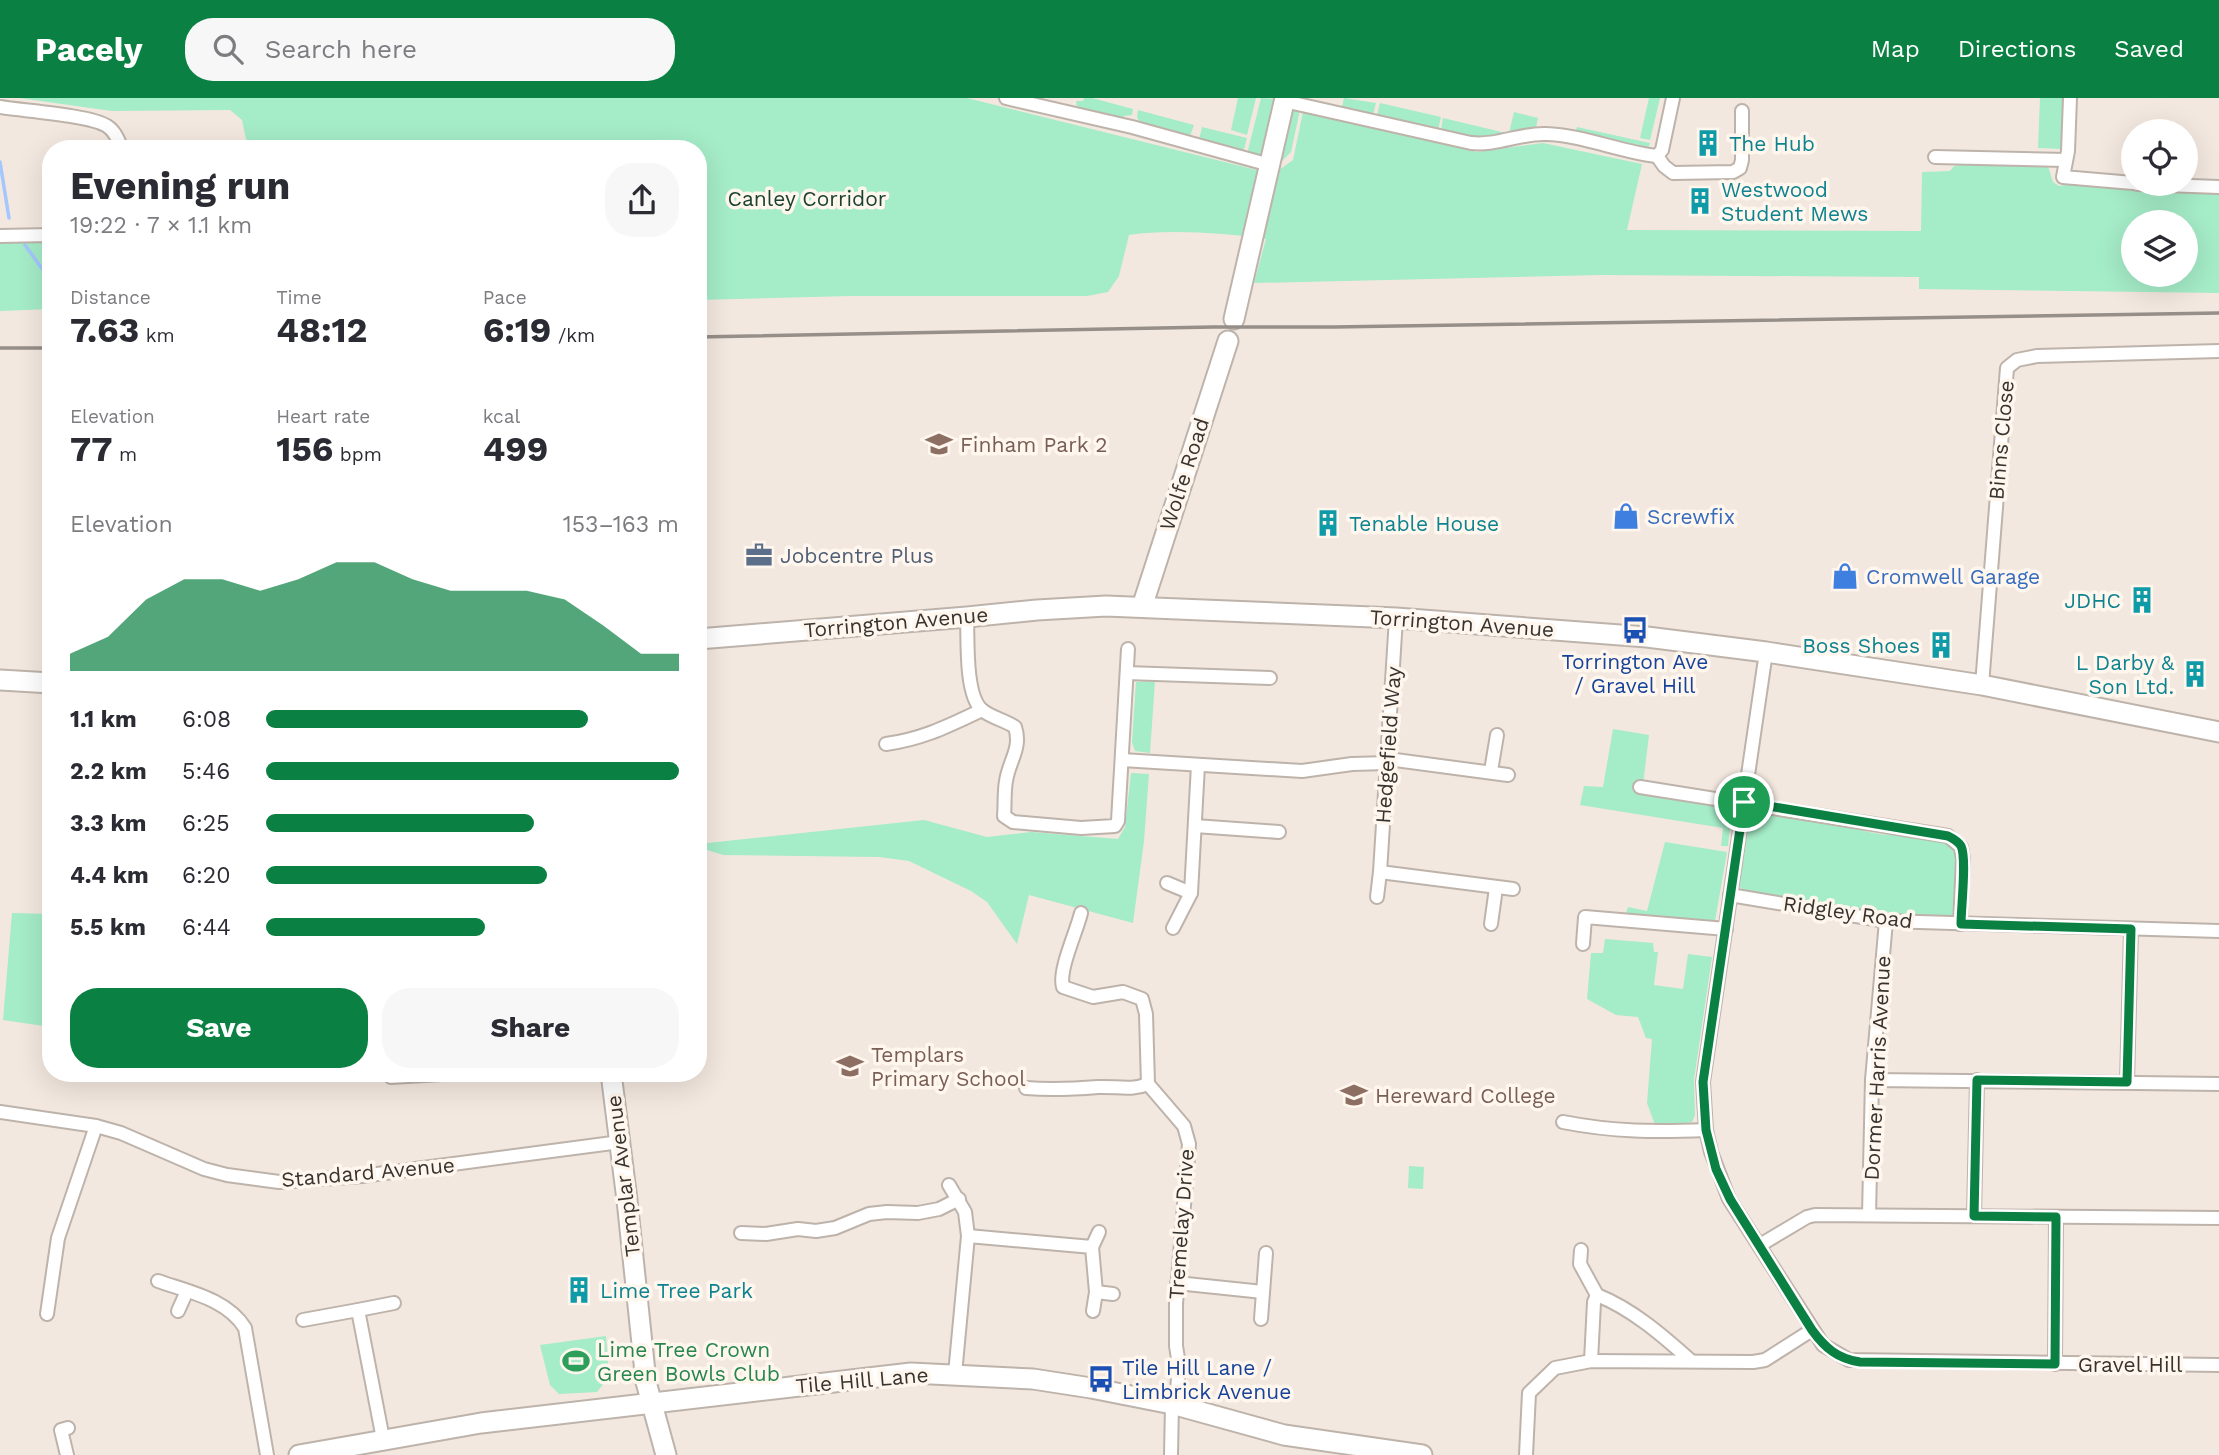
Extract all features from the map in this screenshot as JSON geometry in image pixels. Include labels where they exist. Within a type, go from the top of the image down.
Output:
[{"type":"street","points":[[1006,98],[1132,127],[1270,165]]},
{"type":"street","points":[[1657,156],[1662,150],[1673,98]]},
{"type":"street","points":[[2070,98],[2063,177],[2121,183]]},
{"type":"street","points":[[1234,319],[1284,100],[1471,143],[1548,134],[1657,156],[1672,173],[1733,172],[1740,168],[1742,111]]},
{"type":"street","points":[[0,107],[68,116],[107,126],[118,140]]},
{"type":"street","points":[[1935,157],[2066,160]]},
{"type":"street","points":[[2198,186],[2219,187]]},
{"type":"street","points":[[0,236],[42,235]]},
{"type":"street","name":"Wolfe Road","points":[[1142,607],[1228,341]]},
{"type":"street","name":"Binns Close","points":[[1982,685],[2007,368],[2017,360],[2037,356],[2219,351]]},
{"type":"street","name":"Torrington Avenue","points":[[707,638],[1060,608],[1142,607],[1396,618],[1647,637],[1766,652],[1982,685],[2219,732]]},
{"type":"street","points":[[967,617],[970,677],[975,698],[982,710],[1015,727],[1018,737],[1006,780],[1004,816],[1013,822],[1082,828],[1115,826],[1118,821],[1128,649]]},
{"type":"street","name":"Hedgefield Way","points":[[1377,897],[1396,618]]},
{"type":"street","name":"Gravel Hill","points":[[1766,652],[1703,1082],[1706,1130],[1722,1184],[1812,1330],[1823,1345],[1849,1360],[2219,1365]]},
{"type":"street","points":[[1127,673],[1270,678]]},
{"type":"street","points":[[0,680],[42,682]]},
{"type":"street","points":[[886,744],[936,733],[982,710]]},
{"type":"street","points":[[1491,771],[1497,735]]},
{"type":"street","points":[[1122,760],[1302,771],[1388,761],[1508,775]]},
{"type":"street","points":[[1173,928],[1191,893],[1198,765]]},
{"type":"street","points":[[1640,787],[1948,836],[1956,840],[1961,847],[1963,859],[1961,924]]},
{"type":"street","points":[[1195,826],[1279,832]]},
{"type":"street","points":[[1380,872],[1513,890]]},
{"type":"street","points":[[1167,883],[1191,893]]},
{"type":"street","points":[[1490,924],[1496,888]]},
{"type":"street","name":"Ridgley Road","points":[[1730,895],[1886,921],[2219,931]]},
{"type":"street","points":[[1026,1088],[1136,1089],[1148,1084],[1146,1014],[1142,999],[1123,992],[1093,997],[1063,986],[1063,969],[1081,913]]},
{"type":"street","points":[[1583,944],[1585,917],[1726,929]]},
{"type":"street","name":"Dormer Harris Avenue","points":[[1869,1215],[1872,1080],[1886,921]]},
{"type":"street","points":[[2127,1082],[2131,929]]},
{"type":"street","points":[[1872,1080],[2219,1084]]},
{"type":"street","points":[[1974,1216],[1977,1080]]},
{"type":"street","name":"Templar Avenue","points":[[612,1082],[644,1369],[666,1455]]},
{"type":"street","name":"Tremelay Drive","points":[[1148,1084],[1184,1126],[1189,1144],[1177,1283],[1175,1328],[1179,1365],[1177,1391],[1172,1404],[1171,1455]]},
{"type":"street","name":"Standard Avenue","points":[[0,1112],[96,1126],[121,1133],[204,1169],[279,1182],[362,1176],[620,1142]]},
{"type":"street","points":[[1563,1122],[1609,1131],[1706,1130]]},
{"type":"street","points":[[47,1314],[58,1238],[96,1126]]},
{"type":"street","points":[[949,1185],[965,1212],[968,1236],[955,1374]]},
{"type":"street","points":[[741,1233],[766,1234],[798,1229],[816,1231],[835,1228],[869,1214],[918,1213],[939,1209],[958,1199]]},
{"type":"street","points":[[1760,1245],[1815,1215],[2219,1219]]},
{"type":"street","points":[[2055,1364],[2056,1217]]},
{"type":"street","points":[[1093,1311],[1096,1292],[1092,1247],[1100,1232]]},
{"type":"street","points":[[968,1236],[1092,1247]]},
{"type":"street","points":[[1581,1251],[1580,1264],[1597,1296],[1615,1303],[1640,1320],[1689,1360]]},
{"type":"street","points":[[1261,1319],[1266,1253]]},
{"type":"street","points":[[158,1281],[228,1308],[245,1328],[267,1455]]},
{"type":"street","points":[[1177,1283],[1263,1292]]},
{"type":"street","points":[[178,1311],[187,1291]]},
{"type":"street","points":[[1096,1292],[1113,1294]]},
{"type":"street","points":[[1591,1361],[1594,1302],[1597,1296]]},
{"type":"street","points":[[303,1320],[394,1304]]},
{"type":"street","points":[[358,1310],[383,1439]]},
{"type":"street","points":[[1526,1455],[1529,1393],[1555,1368],[1591,1361],[1753,1362],[1765,1360],[1812,1330]]},
{"type":"street","name":"Tile Hill Lane","points":[[299,1455],[481,1423],[877,1376],[955,1374],[1033,1379],[1172,1404],[1284,1435],[1365,1452],[1422,1455]]},
{"type":"street","points":[[67,1455],[61,1430],[68,1428]]},
{"type":"green space","name":"Canley Corridor","points":[[19,98],[967,98],[1277,175],[1279,170],[1293,160],[1303,112],[1477,152],[1543,143],[1642,164],[1627,230],[1921,231],[1922,172],[1950,171],[1954,166],[1972,163],[2042,163],[2048,166],[2053,182],[2059,186],[2071,184],[2121,187],[2121,196],[2198,196],[2198,192],[2219,193],[2219,293],[1919,289],[1919,277],[1601,275],[1254,283],[1266,239],[1179,232],[1129,235],[1119,276],[1108,292],[1087,296],[851,296],[707,300],[707,140],[246,140],[242,120],[230,110],[112,111]]},
{"type":"green space","points":[[1084,98],[1133,109],[1132,115],[1124,116],[1119,121],[1077,109],[1076,101],[1083,101]]},
{"type":"green space","points":[[1238,98],[1256,98],[1247,135],[1231,130]]},
{"type":"green space","points":[[1261,98],[1278,99],[1262,154],[1258,156],[1247,154]]},
{"type":"green space","points":[[1344,98],[1376,103],[1373,115],[1342,107]]},
{"type":"green space","points":[[1649,98],[1660,98],[1650,140],[1640,138]]},
{"type":"green space","points":[[2040,98],[2065,98],[2062,149],[2038,148]]},
{"type":"green space","points":[[1380,103],[1441,117],[1438,130],[1377,115]]},
{"type":"green space","points":[[1138,110],[1194,125],[1189,139],[1142,126],[1137,117]]},
{"type":"green space","points":[[1300,110],[1291,152],[1277,162],[1290,113]]},
{"type":"green space","points":[[1514,112],[1538,118],[1536,128],[1509,133]]},
{"type":"green space","points":[[1443,118],[1506,134],[1479,138],[1441,130]]},
{"type":"green space","points":[[1202,127],[1247,138],[1243,153],[1199,140]]},
{"type":"green space","points":[[1577,127],[1650,143],[1648,149],[1575,133]]},
{"type":"green space","points":[[0,242],[42,242],[42,309],[0,311]]},
{"type":"green space","points":[[1155,681],[1150,753],[1135,751],[1132,742],[1136,682]]},
{"type":"green space","points":[[1613,729],[1649,735],[1642,793],[1732,810],[1728,846],[1721,846],[1723,828],[1580,805],[1584,786],[1603,787]]},
{"type":"green space","points":[[1131,773],[1149,774],[1144,841],[1133,923],[1029,895],[1017,944],[987,902],[971,891],[909,861],[879,857],[723,855],[707,850],[707,843],[924,820],[987,837],[1031,832],[1118,839],[1125,827]]},
{"type":"green space","points":[[1752,807],[1847,823],[1873,833],[1901,833],[1946,841],[1959,856],[1955,918],[1898,917],[1745,892],[1739,886]]},
{"type":"green space","points":[[1665,842],[1727,852],[1715,921],[1625,916],[1628,907],[1647,911]]},
{"type":"green space","points":[[12,913],[42,914],[42,1026],[3,1020]]},
{"type":"green space","points":[[1605,939],[1653,943],[1654,952],[1658,952],[1654,985],[1683,989],[1688,954],[1712,957],[1694,1080],[1695,1115],[1692,1122],[1655,1125],[1647,1103],[1652,1039],[1646,1038],[1638,1017],[1616,1015],[1587,999],[1591,953],[1603,953]]},
{"type":"green space","points":[[1409,1166],[1424,1167],[1423,1189],[1408,1188]]},
{"type":"green space","name":"Lime Tree Crown Green Bowls Club","points":[[606,1336],[609,1377],[597,1392],[559,1394],[550,1385],[540,1345]]},
{"type":"waterway","points":[[0,162],[9,218]]},
{"type":"waterway","points":[[25,245],[42,269]]},
{"type":"railway","points":[[707,337],[2219,313]]},
{"type":"railway","points":[[0,348],[42,348]]},
{"type":"place","name":"The Hub","points":[[1708,143]]},
{"type":"place","name":"Westwood Student Mews","points":[[1700,201]]},
{"type":"place","name":"Finham Park 2","points":[[939,444]]},
{"type":"place","name":"Screwfix","points":[[1626,516]]},
{"type":"place","name":"Tenable House","points":[[1328,523]]},
{"type":"place","name":"Jobcentre Plus","points":[[759,555]]},
{"type":"place","name":"Cromwell Garage","points":[[1845,576]]},
{"type":"place","name":"JDHC","points":[[2142,600]]},
{"type":"place","name":"Torrington Ave / Gravel Hill","points":[[1635,630]]},
{"type":"place","name":"Boss Shoes","points":[[1941,645]]},
{"type":"place","name":"L Darby & Son Ltd.","points":[[2195,674]]},
{"type":"place","name":"Templars Primary School","points":[[850,1066]]},
{"type":"place","name":"Hereward College","points":[[1354,1095]]},
{"type":"place","name":"Lime Tree Park","points":[[579,1290]]},
{"type":"place","name":"Lime Tree Crown Green Bowls Club","points":[[576,1361]]},
{"type":"place","name":"Tile Hill Lane / Limbrick Avenue","points":[[1101,1379]]},
{"type":"route","points":[[1744,802],[1948,836],[1956,840],[1961,847],[1963,859],[1961,924],[2131,929],[2127,1082],[1977,1080],[1974,1216],[2056,1217],[2055,1364],[1860,1362],[1843,1358],[1823,1345],[1812,1330],[1730,1199],[1711,1152],[1703,1105],[1703,1082],[1744,802]]}]
